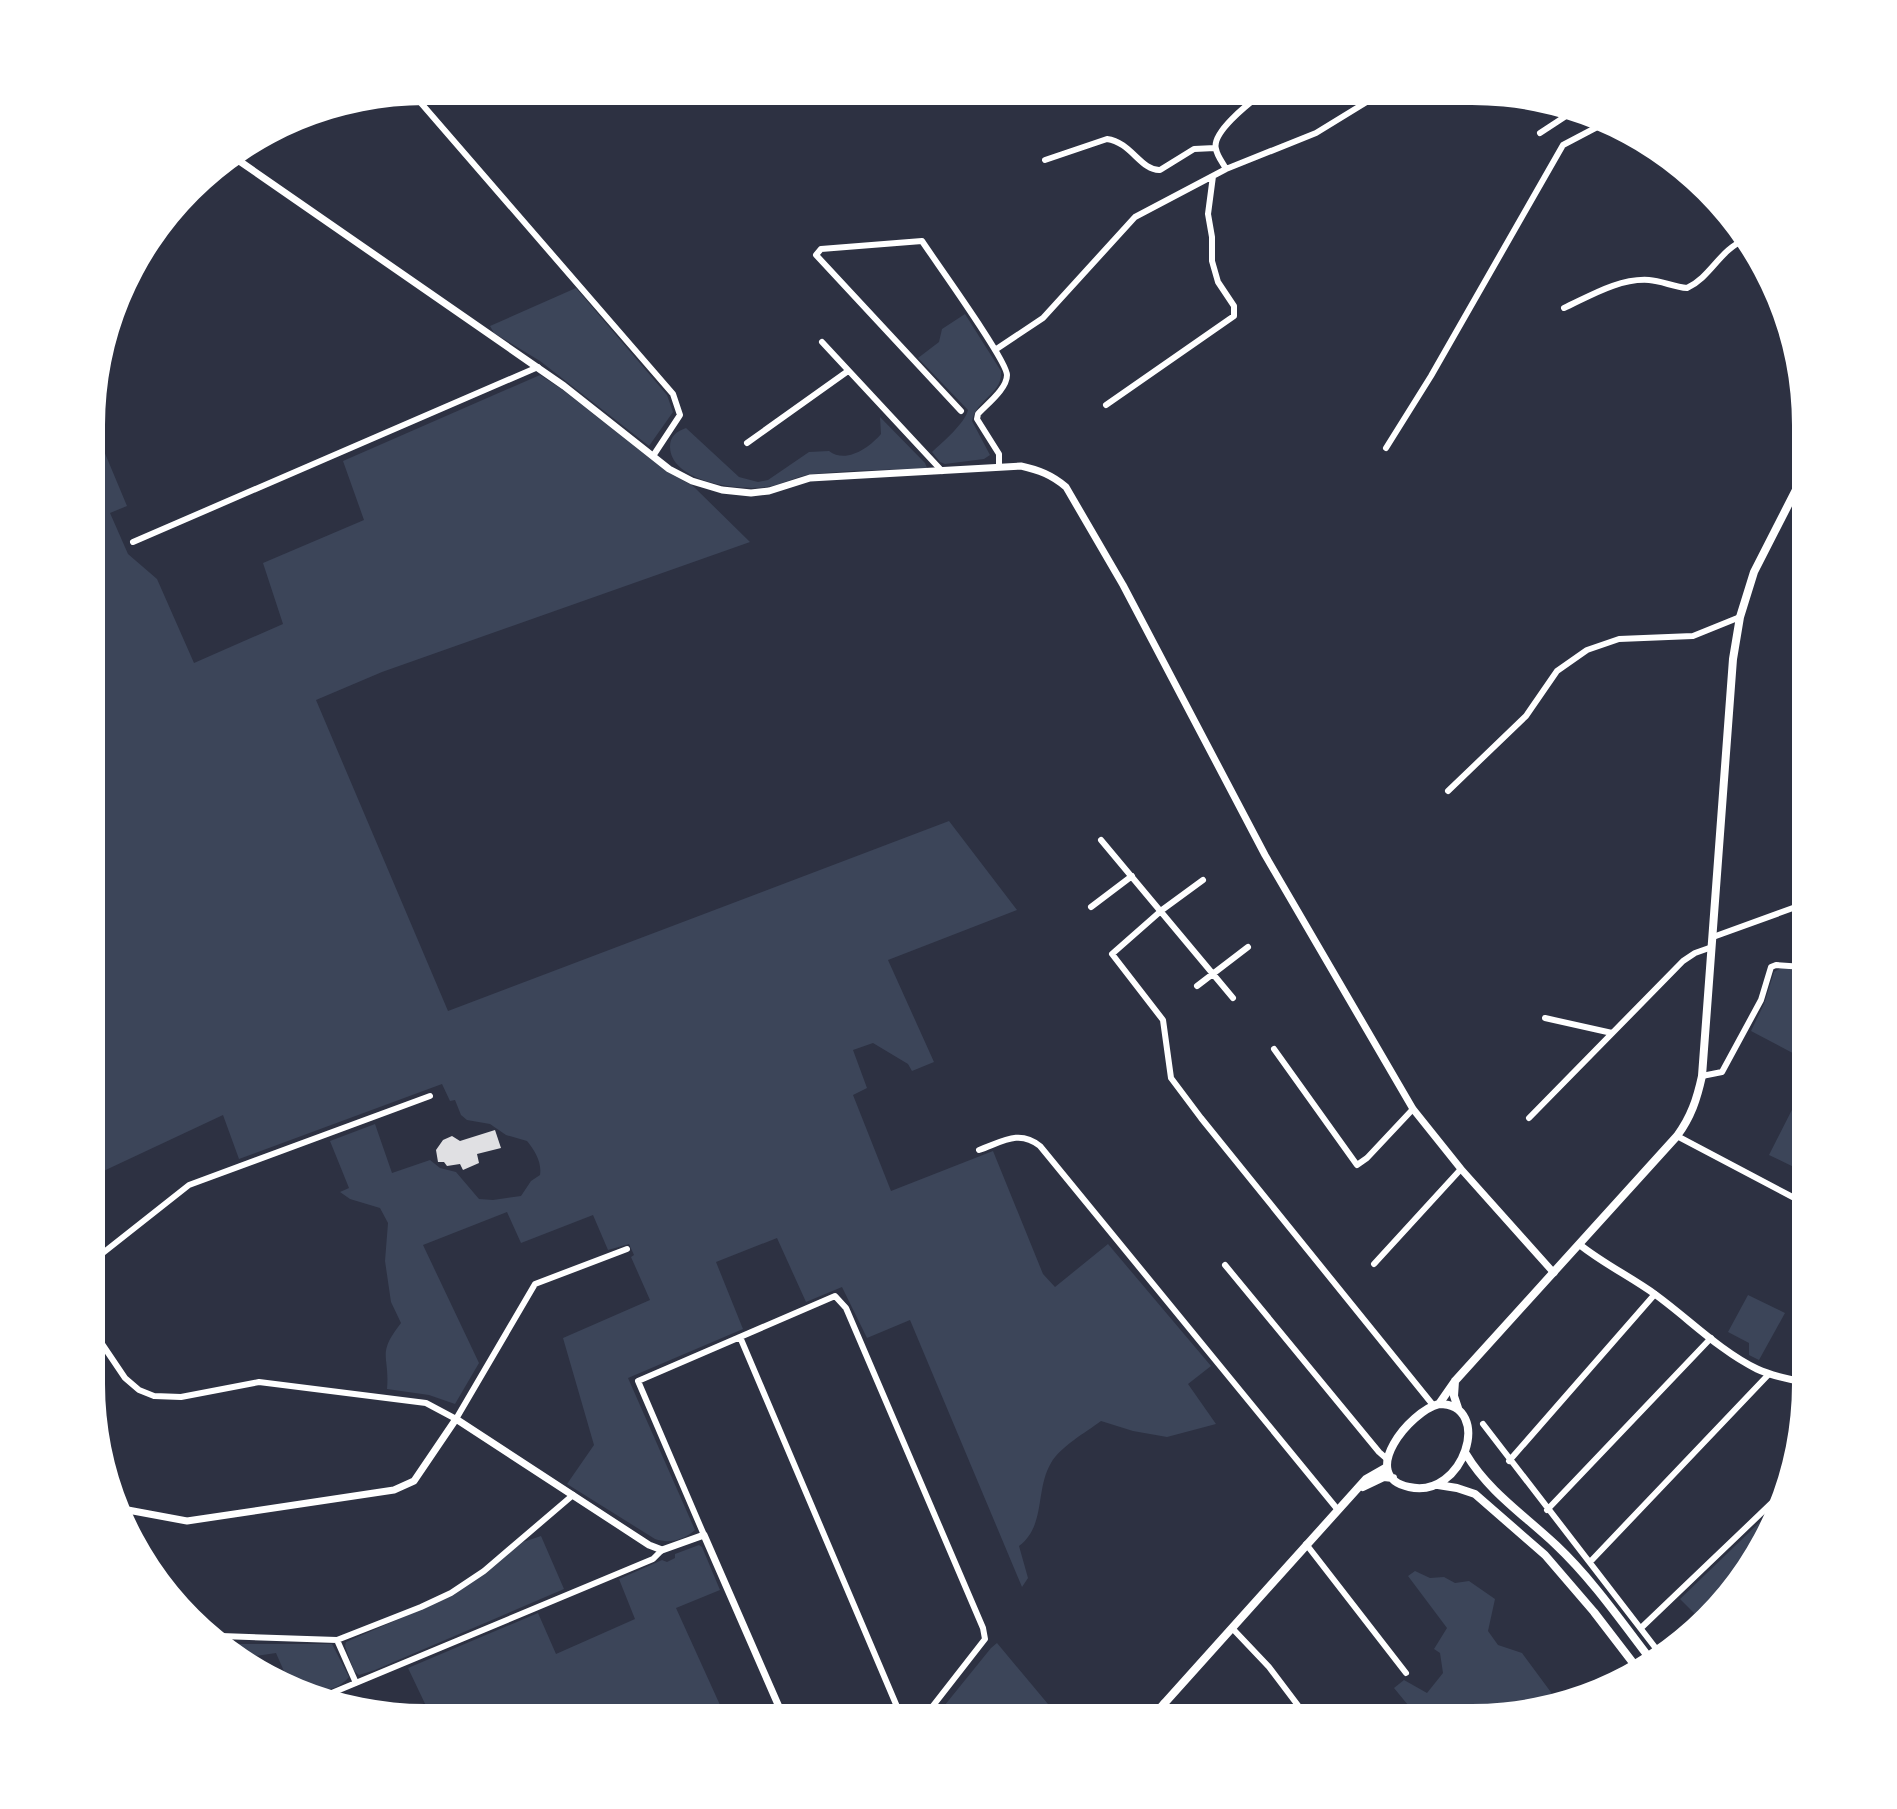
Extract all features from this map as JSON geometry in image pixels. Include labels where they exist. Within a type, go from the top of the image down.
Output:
[{"type":"main road","points":[[1164,1703],[1366,1479],[1387,1463],[1400,1433],[1412,1419],[1436,1405],[1687,1122],[1697,1100],[1702,1076],[1733,659],[1740,617],[1760,555],[1792,496]]},
{"type":"main road","points":[[1438,1486],[1466,1454],[1467,1425],[1454,1396],[1455,1381]]},
{"type":"main road","points":[[1436,1405],[1450,1404],[1458,1408]]},
{"type":"main road","points":[[1466,1454],[1489,1486],[1556,1545],[1583,1573],[1645,1653]]},
{"type":"main road","points":[[1387,1463],[1393,1479]]},
{"type":"main road","points":[[1355,1492],[1384,1477],[1406,1487],[1420,1489],[1438,1486],[1475,1494],[1545,1555],[1632,1661]]},
{"type":"street","points":[[423,105],[673,394],[680,415],[653,456]]},
{"type":"street","points":[[1226,169],[1215,148],[1221,131],[1249,105]]},
{"type":"street","points":[[995,350],[1043,318],[1135,217],[1226,169],[1316,133],[1362,105]]},
{"type":"street","points":[[1540,133],[1563,118]]},
{"type":"street","points":[[1386,448],[1431,376],[1563,145],[1594,129]]},
{"type":"street","points":[[1045,160],[1107,138],[1127,146],[1149,168],[1160,170],[1194,149],[1215,148]]},
{"type":"street","points":[[242,163],[538,367],[669,469],[692,481],[722,490],[751,493],[769,491],[810,478],[1021,466],[1041,470],[1066,487],[1123,584],[1265,855],[1413,1109],[1461,1169],[1554,1273]]},
{"type":"street","points":[[1106,405],[1234,316],[1234,306],[1217,282],[1212,261],[1208,214],[1213,176]]},
{"type":"street","points":[[961,411],[816,256],[821,249],[922,241],[1006,370],[1005,384],[978,414],[977,419],[999,454],[999,466]]},
{"type":"street","points":[[1564,308],[1614,286],[1634,281],[1652,281],[1687,288],[1702,278],[1736,244]]},
{"type":"street","points":[[822,342],[942,471]]},
{"type":"street","points":[[134,542],[538,367]]},
{"type":"street","points":[[747,443],[848,371]]},
{"type":"street","points":[[1448,791],[1526,716],[1557,671],[1587,650],[1619,639],[1693,636],[1740,617]]},
{"type":"street","points":[[1101,840],[1233,998]]},
{"type":"street","points":[[1091,907],[1132,876]]},
{"type":"street","points":[[1203,880],[1162,910],[1112,954],[1163,1020],[1171,1078],[1436,1405]]},
{"type":"street","points":[[1713,937],[1792,908]]},
{"type":"street","points":[[1197,986],[1248,947]]},
{"type":"street","points":[[1529,1118],[1683,961],[1712,947]]},
{"type":"street","points":[[1702,1076],[1723,1072],[1761,1000],[1771,967],[1792,966]]},
{"type":"street","points":[[1545,1018],[1612,1033]]},
{"type":"street","points":[[1275,1049],[1357,1165],[1367,1158],[1413,1109]]},
{"type":"street","points":[[105,1251],[190,1185],[430,1096]]},
{"type":"street","points":[[979,1150],[1020,1136],[1030,1138],[1040,1146],[1338,1510]]},
{"type":"street","points":[[1677,1136],[1792,1197]]},
{"type":"street","points":[[1374,1264],[1461,1169]]},
{"type":"street","points":[[1580,1245],[1599,1261],[1655,1294],[1754,1368],[1792,1379]]},
{"type":"street","points":[[131,1511],[187,1521],[394,1490],[414,1481],[456,1419],[535,1284],[627,1250]]},
{"type":"street","points":[[1225,1265],[1387,1463]]},
{"type":"street","points":[[1509,1461],[1655,1294]]},
{"type":"street","points":[[778,1704],[638,1381],[835,1296],[846,1308],[983,1628],[985,1639],[934,1704]]},
{"type":"street","points":[[740,1337],[896,1704]]},
{"type":"street","points":[[1547,1510],[1711,1338]]},
{"type":"street","points":[[105,1348],[125,1378],[139,1390],[154,1396],[181,1396],[259,1382],[426,1403],[456,1419],[649,1545],[662,1550]]},
{"type":"street","points":[[1590,1562],[1769,1374]]},
{"type":"street","points":[[1483,1424],[1655,1647]]},
{"type":"street","points":[[228,1636],[337,1640],[451,1593],[484,1571],[573,1495]]},
{"type":"street","points":[[1641,1628],[1768,1506]]},
{"type":"street","points":[[336,1691],[653,1559],[662,1550],[704,1535]]},
{"type":"street","points":[[1306,1545],[1406,1673]]},
{"type":"street","points":[[1232,1628],[1269,1667],[1297,1704]]},
{"type":"street","points":[[337,1640],[356,1683]]},
{"type":"shaded area","points":[[576,288],[667,395],[673,412],[649,446],[540,361],[494,333],[490,326]]},
{"type":"shaded area","points":[[965,314],[1001,371],[1001,379],[979,407],[972,421],[990,455],[984,459],[945,464],[932,452],[958,426],[968,410],[918,358],[939,342],[942,329]]},
{"type":"shaded area","points":[[540,375],[666,471],[693,486],[750,542],[382,672],[316,700],[448,1011],[949,821],[1017,910],[888,960],[934,1062],[912,1071],[908,1064],[873,1043],[853,1050],[867,1088],[853,1095],[891,1191],[993,1151],[1043,1274],[1055,1287],[1108,1244],[1211,1366],[1188,1384],[1216,1424],[1167,1437],[1133,1431],[1101,1421],[1067,1445],[1055,1457],[1046,1473],[1037,1518],[1027,1538],[1019,1546],[1028,1578],[1022,1587],[910,1320],[867,1338],[842,1287],[806,1302],[777,1238],[716,1262],[743,1329],[628,1378],[695,1530],[681,1539],[655,1539],[567,1484],[594,1445],[563,1338],[650,1300],[631,1257],[634,1255],[629,1244],[608,1250],[593,1215],[521,1243],[507,1212],[423,1245],[479,1363],[455,1404],[429,1395],[387,1389],[386,1349],[401,1323],[391,1302],[385,1261],[388,1223],[380,1208],[350,1199],[340,1192],[349,1188],[330,1141],[375,1124],[392,1173],[430,1160],[440,1168],[456,1172],[479,1199],[521,1196],[531,1181],[540,1175],[537,1157],[527,1141],[506,1135],[490,1124],[467,1120],[461,1115],[455,1100],[450,1101],[442,1084],[239,1159],[223,1115],[105,1170],[105,453],[127,506],[110,513],[128,554],[157,579],[194,663],[283,624],[263,563],[364,520],[343,461]]},
{"type":"shaded area","points":[[880,417],[927,468],[813,474],[772,486],[740,487],[708,482],[694,476],[682,469],[673,459],[670,447],[674,435],[686,428],[739,477],[758,482],[768,480],[809,452],[829,451],[843,456],[857,453],[881,434]]},
{"type":"shaded area","points":[[1781,968],[1792,969],[1792,1053],[1751,1031],[1764,1004],[1774,972]]},
{"type":"shaded area","points":[[1792,1110],[1792,1166],[1769,1155]]},
{"type":"shaded area","points":[[1748,1295],[1785,1313],[1759,1360],[1749,1355],[1749,1343],[1728,1332]]},
{"type":"shaded area","points":[[1762,1520],[1726,1579],[1694,1614],[1680,1599]]},
{"type":"shaded area","points":[[541,1536],[564,1589],[375,1670],[359,1675],[354,1671],[346,1642],[454,1595],[523,1542]]},
{"type":"shaded area","points":[[699,1545],[702,1547],[720,1590],[676,1608],[720,1704],[425,1704],[408,1668],[538,1613],[556,1654],[635,1619],[619,1579],[662,1560],[667,1562],[675,1558],[675,1554]]},
{"type":"shaded area","points":[[1415,1571],[1430,1578],[1444,1577],[1455,1583],[1469,1581],[1495,1599],[1488,1631],[1498,1645],[1522,1653],[1552,1694],[1493,1703],[1407,1704],[1394,1688],[1404,1680],[1427,1693],[1443,1673],[1440,1653],[1434,1649],[1447,1628],[1408,1576]]},
{"type":"shaded area","points":[[997,1643],[1048,1704],[946,1704]]},
{"type":"shaded area","points":[[238,1644],[332,1644],[349,1677],[336,1687],[322,1687],[284,1672],[276,1653],[256,1656]]},
{"type":"building","points":[[495,1130],[501,1148],[477,1154],[479,1163],[463,1170],[460,1164],[447,1166],[444,1162],[438,1162],[436,1150],[443,1140],[452,1136],[460,1141]]}]
